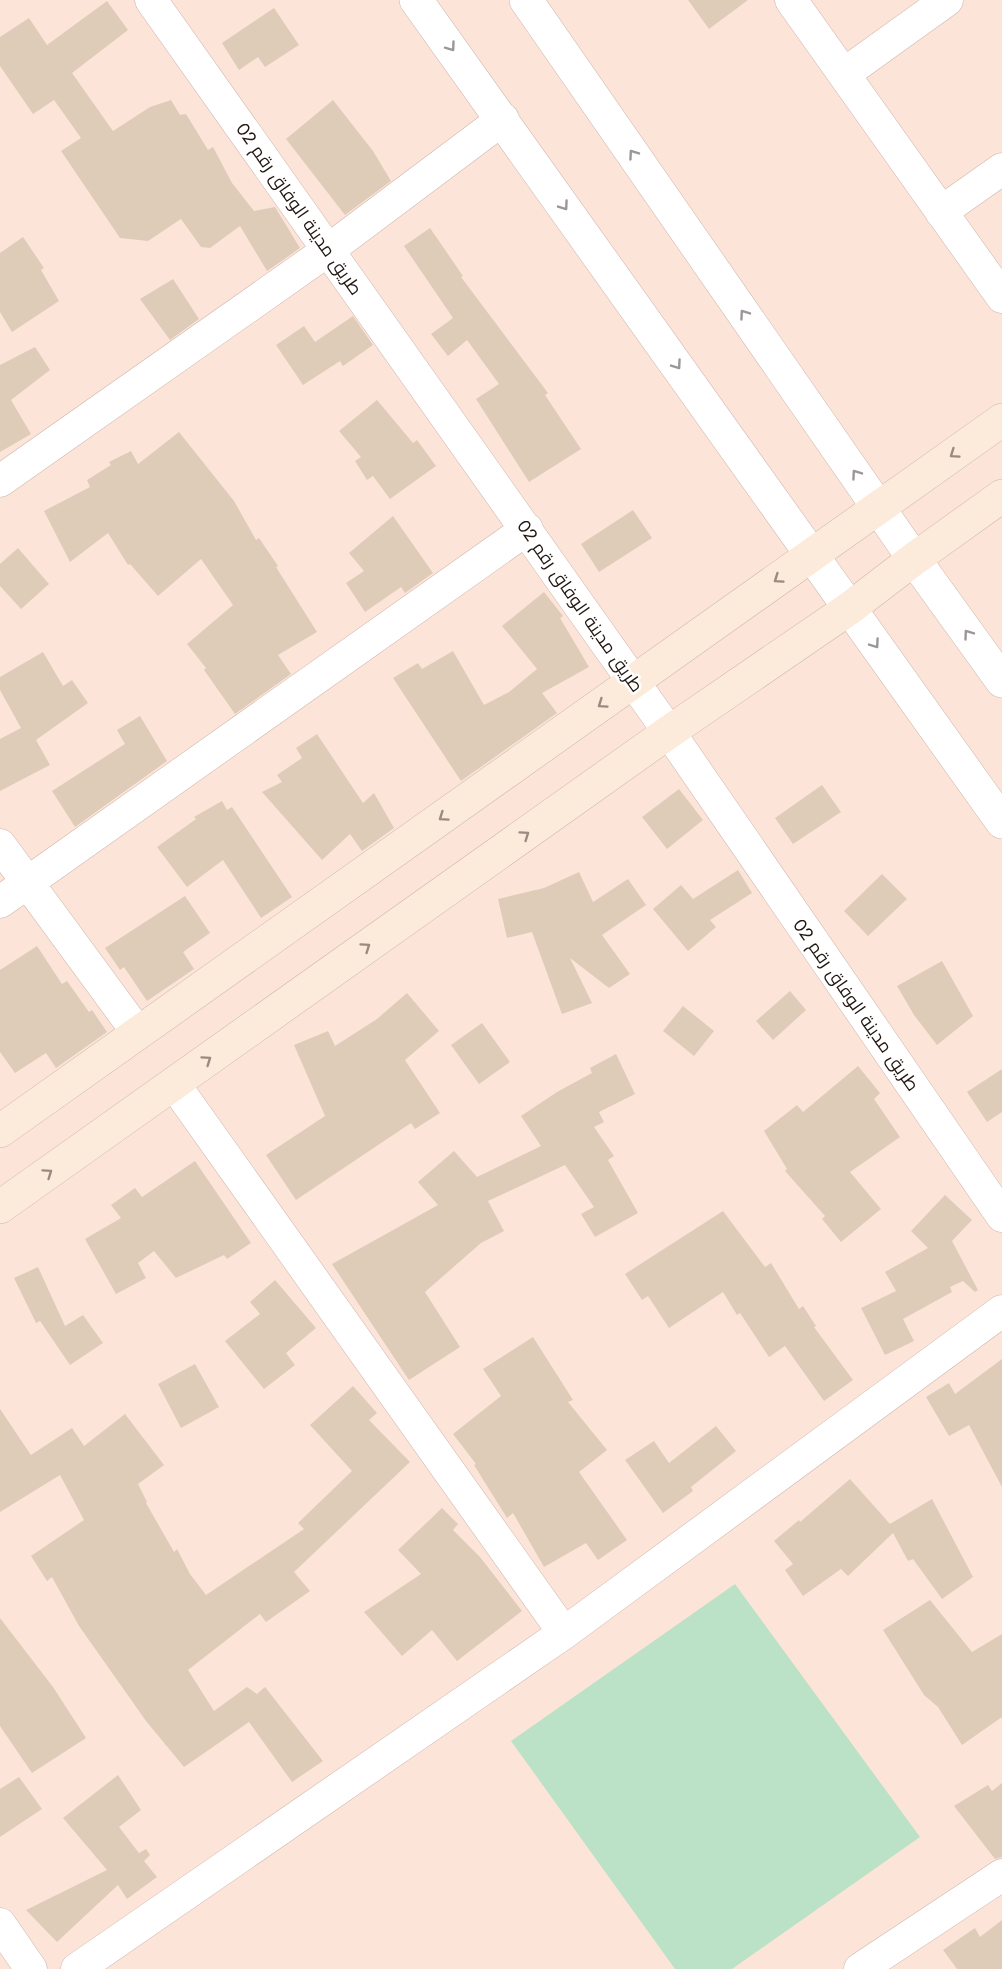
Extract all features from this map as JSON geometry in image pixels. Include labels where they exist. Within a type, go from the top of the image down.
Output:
[{"type":"main road","points":[[0,1131],[1002,420]]},
{"type":"main road","points":[[0,1207],[669,732],[850,608],[1002,496]]},
{"type":"street","name":"طريق مدينة الوفاق رقم 02","points":[[151,0],[669,732],[1002,1216]]},
{"type":"street","points":[[416,0],[1002,822]]},
{"type":"street","points":[[526,0],[914,559],[1002,681]]},
{"type":"street","points":[[844,74],[947,0]]},
{"type":"street","points":[[800,4],[844,74],[1002,297]]},
{"type":"street","points":[[0,481],[327,251],[503,119]]},
{"type":"street","points":[[941,212],[1002,169]]},
{"type":"street","points":[[0,902],[527,530]]},
{"type":"street","points":[[0,845],[138,1033]]},
{"type":"street","points":[[174,1084],[564,1634]]},
{"type":"street","points":[[77,1969],[564,1634],[1002,1311]]},
{"type":"street","points":[[860,1969],[1002,1875]]},
{"type":"street","points":[[0,1924],[31,1969]]},
{"type":"green space","points":[[735,1584],[920,1837],[732,1969],[675,1969],[511,1741]]},
{"type":"building","points":[[688,0],[748,0],[709,29]]},
{"type":"building","points":[[107,1],[128,30],[72,73],[113,131],[150,107],[171,100],[180,115],[186,114],[208,150],[213,147],[232,183],[254,211],[275,207],[300,248],[267,271],[240,226],[210,248],[201,247],[181,219],[148,241],[120,238],[61,151],[81,138],[54,100],[33,114],[0,66],[0,37],[29,18],[47,45]]},
{"type":"building","points":[[274,8],[299,45],[265,67],[258,57],[239,70],[222,43]]},
{"type":"building","points":[[333,100],[373,151],[391,181],[345,215],[286,139]]},
{"type":"building","points":[[430,228],[463,276],[461,277],[548,393],[545,395],[581,449],[529,482],[476,399],[499,384],[467,340],[448,356],[431,334],[453,318],[404,246]]},
{"type":"building","points":[[23,237],[44,268],[41,270],[59,301],[12,332],[0,312],[0,253]]},
{"type":"building","points":[[173,279],[199,319],[170,340],[140,299]]},
{"type":"building","points":[[353,316],[373,345],[343,366],[340,361],[303,385],[276,345],[304,326],[315,342]]},
{"type":"building","points":[[35,347],[50,370],[11,400],[31,434],[0,452],[0,365]]},
{"type":"building","points":[[377,400],[413,443],[417,440],[436,466],[390,499],[373,476],[367,480],[355,461],[361,457],[339,431]]},
{"type":"building","points":[[179,432],[234,501],[256,540],[259,538],[278,566],[276,567],[317,632],[278,655],[291,674],[235,714],[204,670],[206,668],[187,644],[233,605],[201,559],[158,596],[130,564],[128,565],[108,533],[70,562],[44,511],[90,487],[87,480],[111,465],[109,462],[131,451],[138,464]]},
{"type":"building","points":[[633,510],[652,538],[599,572],[581,544]]},
{"type":"building","points":[[393,516],[433,573],[405,593],[401,587],[365,612],[346,583],[364,571],[349,553]]},
{"type":"building","points":[[18,548],[49,584],[21,609],[0,586],[0,564]]},
{"type":"building","points":[[544,592],[563,616],[560,618],[589,667],[542,693],[557,713],[461,781],[393,678],[418,663],[422,669],[453,651],[484,705],[509,692],[537,669],[502,626]]},
{"type":"building","points":[[43,652],[63,686],[72,680],[88,703],[36,740],[50,765],[0,791],[0,739],[21,728],[0,690],[0,677]]},
{"type":"building","points":[[140,716],[167,761],[75,827],[52,791],[125,744],[117,730]]},
{"type":"building","points":[[317,734],[363,803],[374,793],[394,828],[362,851],[350,834],[322,860],[262,792],[282,782],[277,775],[302,758],[296,748]]},
{"type":"building","points":[[822,785],[841,812],[793,844],[775,818]]},
{"type":"building","points":[[679,789],[703,820],[667,849],[642,817]]},
{"type":"building","points":[[222,801],[227,810],[232,807],[292,897],[261,918],[223,860],[187,887],[157,847],[196,819],[194,817]]},
{"type":"building","points":[[738,870],[752,893],[710,920],[716,927],[688,951],[653,909],[681,885],[693,899]]},
{"type":"building","points":[[579,872],[593,902],[628,879],[646,905],[602,935],[630,974],[609,988],[570,958],[592,1003],[562,1014],[532,932],[507,938],[498,899],[544,888]]},
{"type":"building","points":[[882,874],[907,899],[868,936],[844,911]]},
{"type":"building","points":[[185,896],[210,933],[183,952],[194,969],[147,1001],[124,967],[120,970],[105,948]]},
{"type":"building","points":[[37,946],[62,984],[67,981],[89,1012],[92,1010],[107,1032],[56,1068],[46,1053],[15,1073],[0,1052],[0,970]]},
{"type":"building","points":[[942,961],[973,1016],[937,1045],[914,1015],[897,986]]},
{"type":"building","points":[[790,991],[806,1010],[773,1040],[756,1021]]},
{"type":"building","points":[[407,993],[439,1031],[405,1060],[440,1113],[415,1129],[411,1123],[296,1200],[266,1155],[325,1116],[294,1045],[328,1031],[335,1046],[377,1019]]},
{"type":"building","points":[[683,1006],[714,1031],[694,1056],[663,1031]]},
{"type":"building","points":[[482,1023],[510,1062],[479,1084],[451,1045]]},
{"type":"building","points":[[616,1054],[635,1094],[599,1112],[604,1122],[594,1127],[614,1156],[608,1160],[638,1213],[595,1237],[581,1214],[594,1207],[565,1165],[488,1201],[504,1231],[481,1243],[425,1292],[460,1347],[409,1380],[332,1264],[438,1205],[418,1182],[454,1151],[477,1177],[541,1146],[521,1116],[557,1092],[592,1073],[590,1068]]},
{"type":"building","points":[[858,1066],[880,1093],[874,1099],[900,1137],[850,1172],[881,1209],[841,1242],[822,1219],[825,1216],[785,1171],[787,1169],[764,1131],[797,1105],[803,1112]]},
{"type":"building","points":[[1002,1069],[1002,1112],[987,1122],[967,1092]]},
{"type":"building","points":[[195,1161],[251,1243],[227,1259],[224,1255],[176,1278],[154,1251],[138,1263],[146,1278],[116,1294],[85,1239],[121,1218],[111,1205],[135,1188],[142,1197]]},
{"type":"building","points":[[945,1195],[972,1220],[952,1241],[978,1290],[975,1292],[963,1281],[950,1287],[952,1292],[903,1319],[914,1341],[885,1355],[861,1308],[896,1291],[885,1272],[928,1248],[911,1231]]},
{"type":"building","points":[[723,1211],[765,1267],[771,1263],[799,1309],[803,1306],[816,1326],[814,1327],[853,1380],[824,1401],[785,1346],[769,1357],[740,1313],[737,1315],[723,1292],[669,1328],[648,1296],[642,1300],[625,1274]]},
{"type":"building","points":[[38,1267],[65,1326],[83,1315],[103,1343],[70,1365],[40,1321],[36,1323],[14,1278]]},
{"type":"building","points":[[275,1280],[316,1328],[286,1353],[295,1365],[264,1389],[225,1341],[260,1314],[250,1302]]},
{"type":"building","points":[[533,1337],[573,1400],[568,1402],[607,1450],[579,1472],[627,1540],[598,1560],[586,1543],[544,1567],[513,1513],[507,1518],[474,1465],[476,1464],[453,1434],[501,1396],[483,1369]]},
{"type":"building","points":[[1002,1359],[1002,1487],[969,1425],[949,1436],[926,1397],[949,1383],[955,1394]]},
{"type":"building","points":[[195,1364],[219,1407],[181,1428],[158,1384]]},
{"type":"building","points":[[353,1386],[377,1413],[369,1420],[410,1462],[294,1572],[310,1591],[266,1622],[260,1614],[188,1670],[214,1711],[247,1687],[257,1694],[265,1687],[323,1761],[292,1782],[249,1722],[184,1767],[146,1721],[79,1626],[52,1577],[47,1581],[31,1556],[84,1520],[60,1475],[0,1512],[0,1409],[31,1455],[72,1428],[84,1446],[125,1414],[164,1465],[138,1484],[146,1503],[174,1552],[177,1549],[190,1574],[206,1595],[304,1529],[298,1523],[352,1471],[310,1425]]},
{"type":"building","points":[[716,1426],[736,1451],[691,1487],[693,1491],[663,1513],[625,1460],[654,1441],[669,1463]]},
{"type":"building","points":[[850,1479],[890,1524],[932,1499],[973,1577],[942,1599],[913,1559],[908,1561],[893,1533],[848,1576],[841,1569],[803,1596],[785,1570],[793,1564],[774,1541]]},
{"type":"building","points":[[442,1508],[458,1524],[453,1530],[480,1557],[522,1611],[457,1661],[432,1630],[402,1656],[364,1612],[421,1574],[398,1550]]},
{"type":"building","points":[[930,1600],[972,1652],[1002,1634],[1002,1717],[962,1745],[938,1707],[924,1695],[883,1630]]},
{"type":"building","points":[[0,1618],[53,1687],[86,1738],[32,1773],[0,1726]]},
{"type":"building","points":[[118,1775],[141,1810],[119,1827],[139,1853],[146,1849],[150,1855],[144,1861],[157,1877],[127,1899],[118,1885],[57,1942],[26,1910],[107,1870],[63,1818]]},
{"type":"building","points":[[19,1777],[42,1809],[0,1837],[0,1789]]},
{"type":"building","points":[[1002,1783],[1002,1857],[995,1859],[954,1806],[988,1785],[992,1791]]},
{"type":"building","points":[[1002,1920],[1002,1969],[957,1969],[943,1950],[975,1928],[980,1937]]}]
